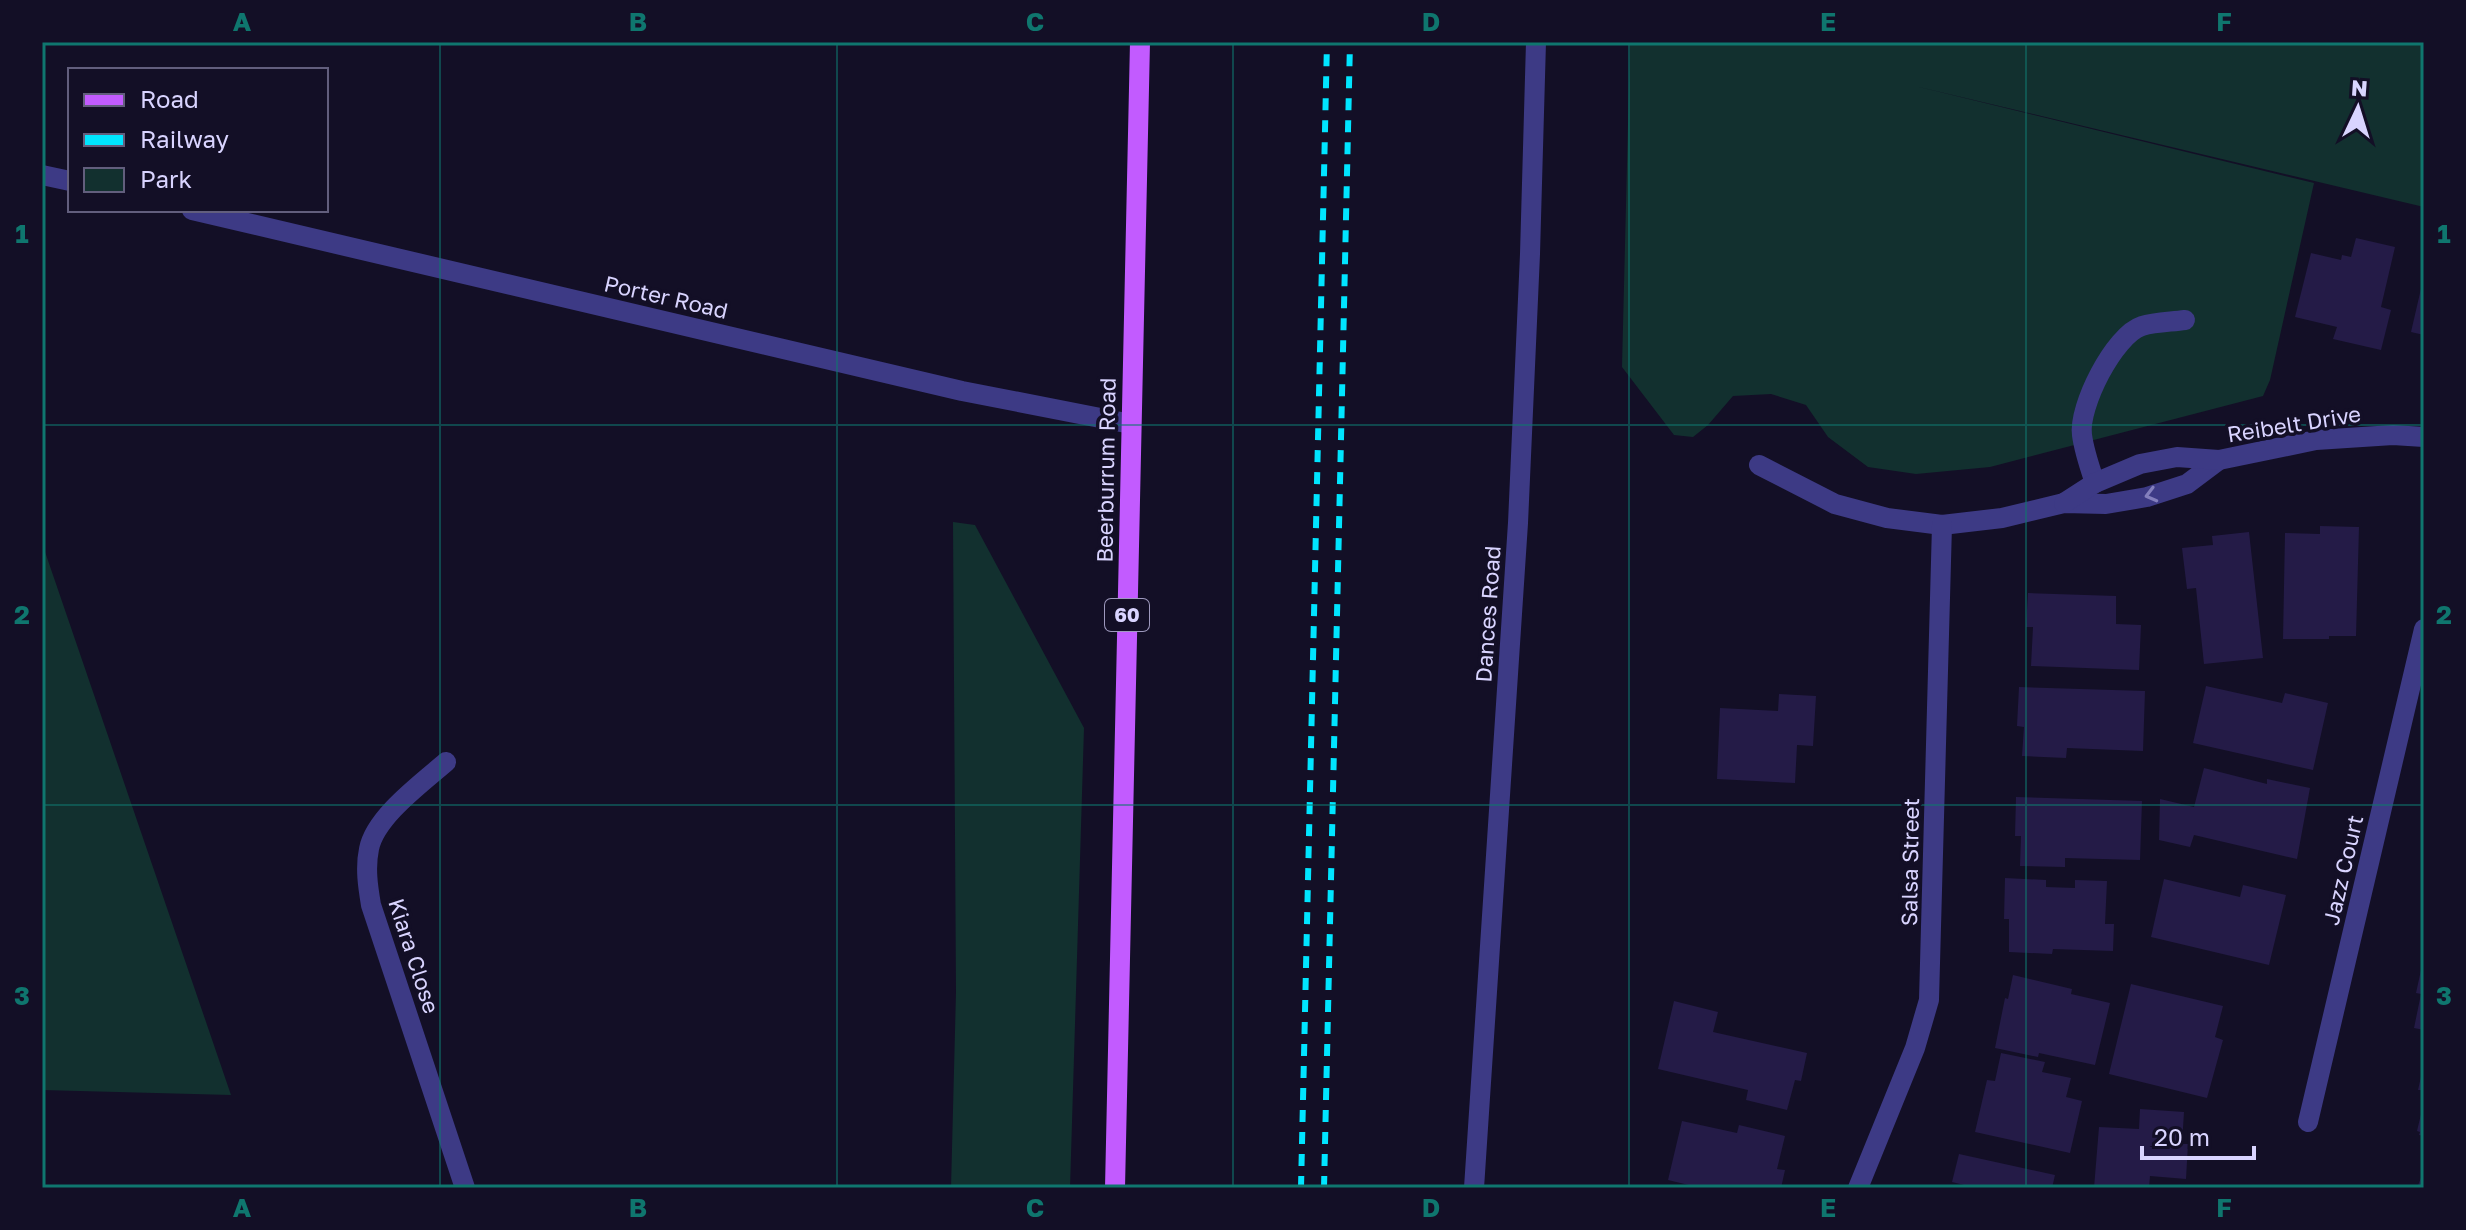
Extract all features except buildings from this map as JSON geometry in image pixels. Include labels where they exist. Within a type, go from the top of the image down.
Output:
[{"type":"main road","name":"Beerburrum Road","points":[[1115,1188],[1140,42]]},
{"type":"street","name":"Dances Road","points":[[1474,1188],[1518,523],[1536,42]]},
{"type":"street","points":[[42,175],[68,181]]},
{"type":"street","name":"Porter Road","points":[[201,212],[962,391],[1131,424]]},
{"type":"street","points":[[2095,483],[2081,434],[2086,403],[2102,372],[2120,342],[2140,326],[2185,320]]},
{"type":"street","name":"Reibelt Drive","points":[[2064,503],[2095,483],[2140,464],[2177,457],[2219,460],[2316,440],[2393,435],[2424,437]]},
{"type":"street","name":"Reibelt Drive","points":[[1759,465],[1835,504],[1887,518],[1942,525],[2002,518],[2064,503],[2106,504],[2147,497],[2187,484],[2219,460]]},
{"type":"street","name":"Salsa Street","points":[[1858,1188],[1915,1048],[1929,1000],[1942,525]]},
{"type":"street","name":"Jazz Court","points":[[2308,1122],[2424,629]]},
{"type":"street","name":"Kiara Close","points":[[446,762],[399,804],[380,827],[369,846],[367,878],[371,905],[465,1188]]},
{"type":"green space","points":[[1630,42],[2424,42],[2424,207],[1915,86],[2314,183],[2270,380],[2263,396],[1990,467],[1916,474],[1868,467],[1828,437],[1806,405],[1771,394],[1733,396],[1693,437],[1674,435],[1622,367]]},
{"type":"green space","points":[[953,522],[975,525],[1084,728],[1070,1188],[951,1188],[956,992]]},
{"type":"green space","points":[[42,543],[231,1095],[42,1090]]},
{"type":"railway","points":[[1301,1188],[1327,42]]},
{"type":"railway","points":[[1324,1188],[1350,42]]}]
